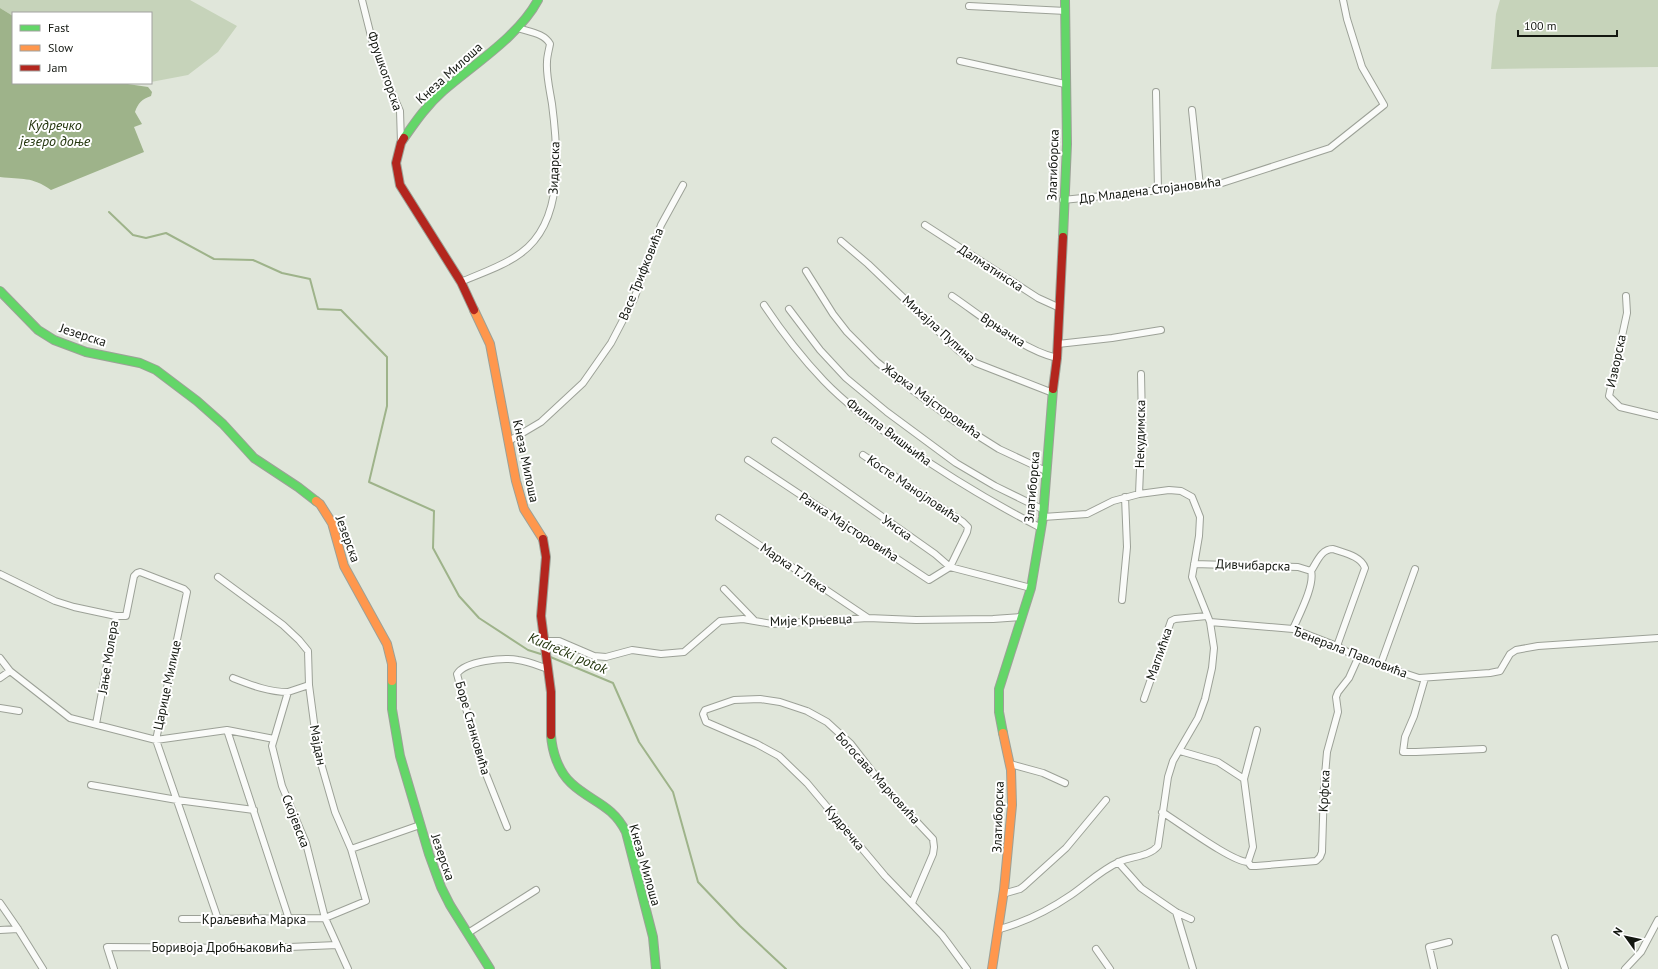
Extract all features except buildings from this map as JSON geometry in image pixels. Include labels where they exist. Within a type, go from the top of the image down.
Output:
[{"type":"street","name":"Фрушкогорска","points":[[362,0],[372,40],[388,86],[400,111],[401,143]]},
{"type":"street","name":"Кнеза Милоша","points":[[538,0],[531,13],[518,28],[442,92],[421,113],[401,143],[396,163],[400,185],[461,282],[490,344],[516,481],[524,509],[543,538],[546,550],[541,616],[551,692],[551,737],[556,759],[562,772],[571,783],[610,810],[620,820],[626,832],[653,937],[656,969]]},
{"type":"street","name":"Златиборска","points":[[992,969],[1006,893],[1013,798],[1010,764],[999,711],[999,689],[1031,588],[1043,513],[1052,393],[1057,358],[1063,200],[1067,144],[1065,0]]},
{"type":"street","name":"Др Младена Стојановића","points":[[1063,200],[1219,184],[1330,148],[1384,106],[1362,67],[1346,19],[1343,0]]},
{"type":"street","points":[[969,6],[1066,11]]},
{"type":"street","name":"Зидарска","points":[[461,282],[511,260],[523,252],[532,243],[546,222],[552,203],[556,176],[555,126],[547,62],[550,44],[547,38],[543,36],[518,28]]},
{"type":"street","points":[[960,61],[1065,84]]},
{"type":"street","points":[[1156,92],[1158,190]]},
{"type":"street","points":[[1192,110],[1200,186]]},
{"type":"street","name":"Васе Трифковића","points":[[509,441],[540,422],[583,383],[611,343],[634,299],[662,224],[683,186]]},
{"type":"street","name":"Далматинска","points":[[925,225],[1038,298],[1060,308]]},
{"type":"street","name":"Михајла Пупина","points":[[841,241],[868,264],[959,351],[976,363],[1052,393]]},
{"type":"street","name":"Жарка Мајсторовића","points":[[806,271],[833,314],[847,332],[877,362],[953,420],[999,448],[1046,471]]},
{"type":"street","name":"Језерска","points":[[0,291],[38,330],[54,340],[86,352],[140,363],[156,370],[197,401],[223,424],[254,458],[298,487],[320,504],[332,523],[344,566],[387,644],[392,664],[392,709],[400,756],[420,824],[441,887],[450,905],[490,969]]},
{"type":"street","name":"Врњачка","points":[[952,296],[1024,344],[1044,355],[1057,358]]},
{"type":"street","name":"Изворска","points":[[1626,296],[1627,313],[1609,396],[1620,407],[1658,416]]},
{"type":"street","name":"Филипа Вишњића","points":[[764,305],[782,331],[810,365],[825,382],[858,412],[957,482],[1041,528]]},
{"type":"street","points":[[789,309],[820,350],[846,378],[887,412],[956,463],[1043,513],[1087,514],[1125,497],[1169,490],[1181,491],[1192,497],[1200,517],[1199,536],[1192,577],[1208,619],[1214,648],[1212,668],[1205,699],[1198,718],[1173,762],[1168,777],[1158,846],[1154,851],[1118,862],[1041,913],[1017,925],[1000,929]]},
{"type":"street","points":[[1058,344],[1112,338],[1161,330]]},
{"type":"street","name":"Некудимска","points":[[1139,494],[1142,422],[1140,374]]},
{"type":"street","name":"Умска","points":[[775,441],[935,554],[950,567],[1031,588]]},
{"type":"street","name":"Косте Манојловића","points":[[863,455],[968,526],[950,567]]},
{"type":"street","name":"Ранка Мајсторовића","points":[[748,460],[929,580],[950,567]]},
{"type":"street","points":[[1122,600],[1127,546],[1125,497]]},
{"type":"street","name":"Марка Т. Лека","points":[[719,518],[868,618]]},
{"type":"street","points":[[1293,629],[1308,593],[1313,576],[1311,571],[1322,554],[1331,549],[1360,560],[1365,568],[1336,646]]},
{"type":"street","name":"Дивчибарска","points":[[1194,564],[1298,567],[1311,571]]},
{"type":"street","points":[[1380,666],[1415,568]]},
{"type":"street","name":"Царице Милице","points":[[116,616],[126,616],[134,576],[137,573],[140,572],[148,575],[184,589],[187,592],[156,740],[218,919]]},
{"type":"street","name":"Јање Молера","points":[[0,574],[55,601],[74,607],[116,616],[96,724]]},
{"type":"street","name":"Мајдан","points":[[218,578],[283,624],[308,651],[309,685],[318,753],[335,812],[351,849],[366,901],[325,918]]},
{"type":"street","points":[[724,589],[754,620]]},
{"type":"street","name":"Мије Крњевца","points":[[545,641],[559,641],[594,656],[606,657],[632,650],[661,654],[684,652],[720,621],[743,619],[772,624],[868,618],[916,620],[1021,617]]},
{"type":"street","name":"Маглићка","points":[[1144,699],[1171,621],[1175,619],[1208,619]]},
{"type":"street","name":"Ђенерала Павловића","points":[[1208,619],[1293,629],[1336,646],[1358,658],[1419,678],[1500,671],[1510,654],[1516,650],[1538,646],[1658,638]]},
{"type":"street","points":[[0,658],[10,671],[70,718],[156,740],[227,730],[274,739]]},
{"type":"street","name":"Крфска","points":[[1162,812],[1226,853],[1243,862],[1248,862],[1251,866],[1316,861],[1322,852],[1324,787],[1327,752],[1338,712],[1336,697],[1349,678],[1358,658]]},
{"type":"street","name":"Боре Станковића","points":[[506,827],[478,754],[457,674],[467,665],[492,660],[518,660],[548,665]]},
{"type":"street","points":[[0,678],[10,671]]},
{"type":"street","points":[[233,678],[275,692],[288,692],[309,685]]},
{"type":"street","points":[[1425,678],[1414,716],[1405,737],[1403,752],[1482,748]]},
{"type":"street","name":"Скојевска","points":[[288,692],[272,746],[282,786],[306,843],[325,918],[348,969]]},
{"type":"street","name":"Богосава Марковића","points":[[703,714],[705,710],[734,700],[760,699],[780,702],[807,711],[828,722],[851,744],[885,788],[932,839],[934,846],[912,903]]},
{"type":"street","points":[[0,708],[19,711]]},
{"type":"street","name":"Кудречка","points":[[703,714],[706,722],[757,744],[779,756],[807,783],[885,876],[942,935],[967,969]]},
{"type":"street","points":[[227,730],[289,919]]},
{"type":"street","points":[[1248,862],[1253,847],[1244,779],[1257,730]]},
{"type":"street","points":[[1180,751],[1218,762],[1244,779]]},
{"type":"street","points":[[1010,764],[1043,773],[1065,782]]},
{"type":"street","points":[[91,785],[177,800],[254,810]]},
{"type":"street","points":[[1006,893],[1020,889],[1066,848],[1106,800]]},
{"type":"street","points":[[351,849],[420,824]]},
{"type":"street","points":[[1118,862],[1141,888],[1176,912],[1191,918]]},
{"type":"street","points":[[468,933],[536,890]]},
{"type":"street","points":[[0,903],[43,969]]},
{"type":"street","points":[[1176,912],[1193,969]]},
{"type":"street","name":"Краљевића Марка","points":[[182,920],[325,918]]},
{"type":"street","points":[[1625,969],[1641,952],[1658,920]]},
{"type":"street","points":[[0,930],[18,929]]},
{"type":"street","points":[[1555,938],[1565,969]]},
{"type":"street","points":[[1434,969],[1428,947],[1449,942]]},
{"type":"street","name":"Боривоја Дробњаковића","points":[[114,969],[107,948],[266,948],[337,945]]},
{"type":"street","points":[[1096,948],[1110,969]]},
{"type":"shaded area","points":[[0,0],[190,0],[237,26],[218,52],[188,75],[152,82],[152,12],[12,12],[12,15],[0,8]]},
{"type":"shaded area","points":[[1500,0],[1658,0],[1658,67],[1491,69],[1496,14]]},
{"type":"water","name":"Кудречко језеро доње","points":[[0,8],[12,15],[12,84],[128,84],[148,87],[152,92],[151,96],[145,98],[141,102],[135,112],[142,124],[134,127],[144,152],[51,190],[38,182],[0,177]]},
{"type":"waterway","name":"Kudrečki potok","points":[[109,212],[133,235],[146,238],[166,233],[214,259],[253,260],[282,273],[310,279],[318,309],[341,310],[387,357],[387,406],[369,482],[434,511],[433,548],[459,596],[479,618],[528,650],[544,655]]},
{"type":"waterway","name":"Kudrečki potok","points":[[548,656],[613,683],[639,742],[673,792],[698,882],[740,926],[786,969]]},
{"type":"traffic: fast","points":[[404,138],[417,119],[443,91],[495,49],[520,26],[538,0]]},
{"type":"traffic: fast","points":[[1063,237],[1067,144],[1065,0]]},
{"type":"traffic: fast","points":[[0,291],[38,330],[54,340],[86,352],[140,363],[156,370],[197,401],[223,424],[254,458],[298,487],[316,501]]},
{"type":"traffic: fast","points":[[1003,733],[999,712],[999,689],[1031,588],[1043,517],[1053,389]]},
{"type":"traffic: fast","points":[[392,681],[392,709],[400,756],[429,854],[441,887],[450,905],[490,969]]},
{"type":"traffic: fast","points":[[551,735],[556,760],[566,778],[608,809],[626,832],[653,937],[656,969]]},
{"type":"traffic: slow","points":[[474,310],[490,344],[516,481],[524,509],[543,539]]},
{"type":"traffic: slow","points":[[316,501],[320,504],[332,523],[344,566],[387,644],[392,664],[392,681]]},
{"type":"traffic: slow","points":[[992,969],[1004,890],[1012,805],[1011,770],[1003,733]]},
{"type":"traffic: jam","points":[[404,138],[401,143],[396,163],[400,185],[461,282],[474,310]]},
{"type":"traffic: jam","points":[[1053,389],[1057,358],[1063,237]]},
{"type":"traffic: jam","points":[[543,539],[546,557],[541,616],[551,692],[551,735]]}]
